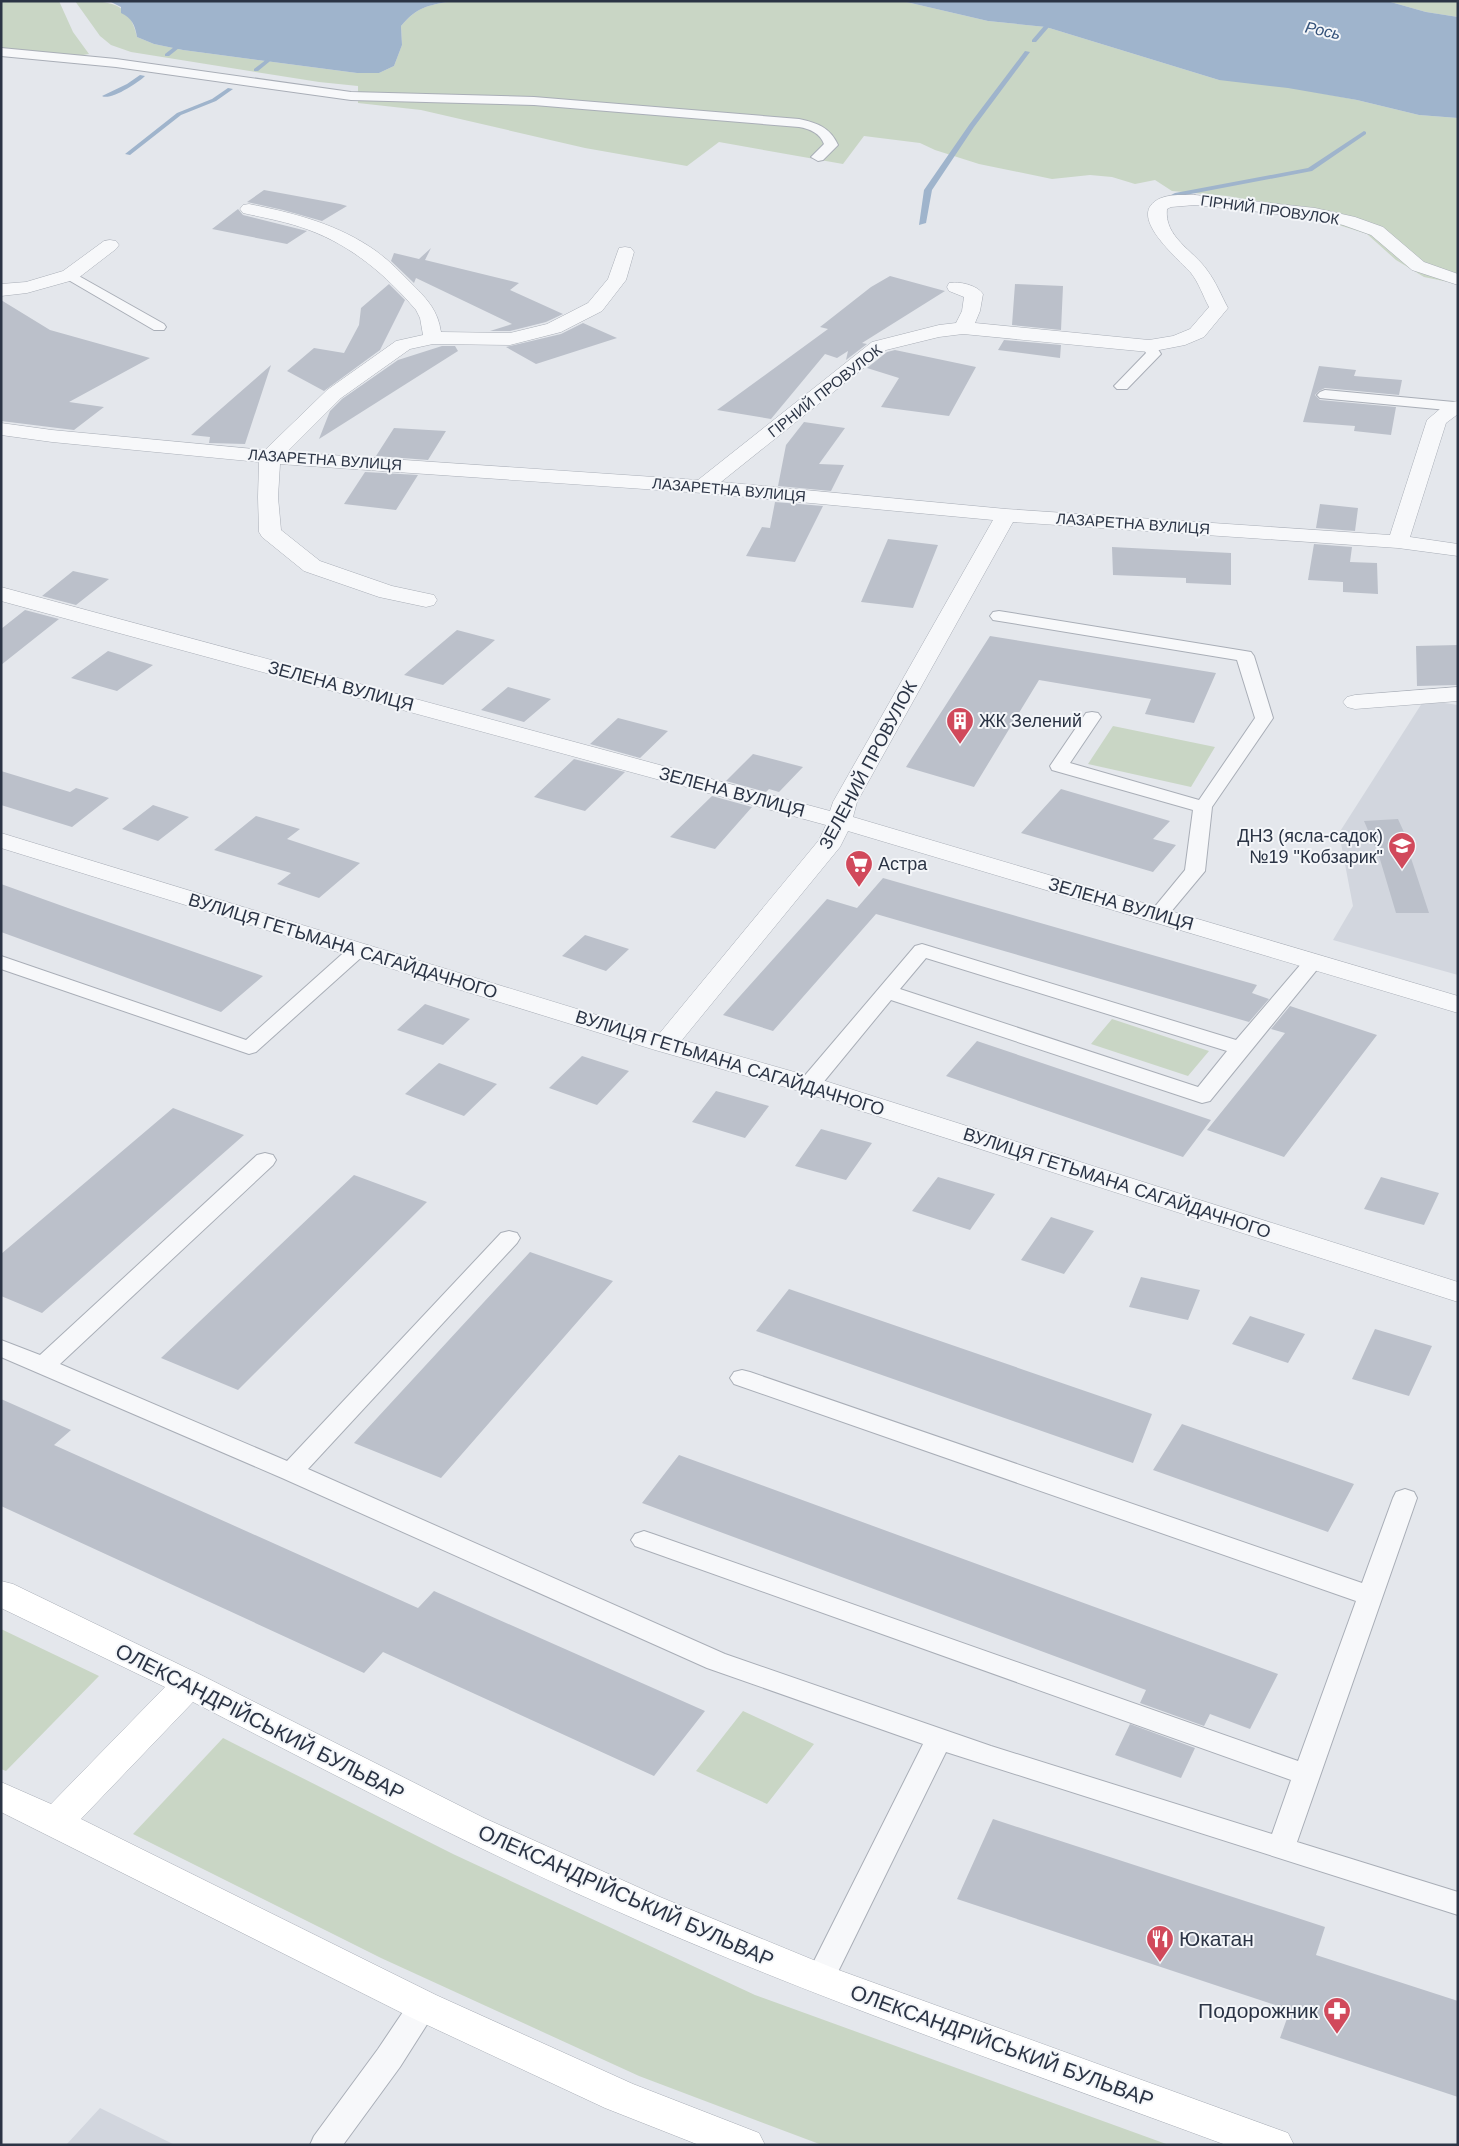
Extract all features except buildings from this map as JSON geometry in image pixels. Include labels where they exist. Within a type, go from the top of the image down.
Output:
[{"type":"main road","name":"ОЛЕКСАНДРІЙСЬКИЙ БУЛЬВАР","points":[[1,1594],[188,1684],[471,1828],[647,1908],[820,1979],[1274,2145]]},
{"type":"main road","points":[[55,1823],[188,1684]]},
{"type":"main road","points":[[1,1796],[423,2006],[619,2096],[745,2145]]},
{"type":"street","name":"ГІРНИЙ ПРОВУЛОК","points":[[703,487],[879,346],[939,331],[963,328],[1149,346],[1178,340],[1197,333],[1219,308],[1199,272],[1159,228],[1156,216],[1158,207],[1167,202],[1195,200],[1223,202],[1315,213],[1349,221],[1377,231],[1418,266],[1458,280]]},
{"type":"street","points":[[248,209],[294,218],[327,229],[366,252],[399,280],[427,312],[433,338]]},
{"type":"street","points":[[1,290],[27,287],[70,275],[110,245]]},
{"type":"street","points":[[426,600],[386,592],[312,566],[270,532],[268,497],[270,457],[334,394],[403,344],[433,338],[510,339],[554,328],[595,307],[617,280],[625,252]]},
{"type":"street","points":[[956,287],[974,294],[971,310],[963,328]]},
{"type":"street","points":[[1398,542],[1437,420],[1456,407]]},
{"type":"street","name":"ЛАЗАРЕТНА ВУЛИЦЯ","points":[[1,428],[52,436],[270,457],[703,487],[1006,515],[1398,542],[1458,550]]},
{"type":"street","name":"ЗЕЛЕНИЙ ПРОВУЛОК","points":[[666,1044],[831,842],[840,821],[845,802],[1006,515]]},
{"type":"street","name":"ЗЕЛЕНА ВУЛИЦЯ","points":[[1,594],[840,821],[1314,961],[1458,1006]]},
{"type":"street","points":[[1355,702],[1458,694]]},
{"type":"street","name":"ВУЛИЦЯ ГЕТЬМАНА САГАЙДАЧНОГО","points":[[1,840],[666,1044],[809,1085],[1458,1292]]},
{"type":"lane","points":[[1,52],[116,63],[351,96],[534,101],[809,125],[823,130],[830,136],[831,145],[818,157]]},
{"type":"lane","points":[[70,275],[159,327]]},
{"type":"lane","points":[[1122,386],[1154,354],[1149,346]]},
{"type":"lane","points":[[1325,395],[1456,407]]},
{"type":"lane","points":[[999,616],[1246,656],[1264,718],[1203,807],[1196,871],[1158,915]]},
{"type":"lane","points":[[1092,717],[1059,766],[1203,807]]},
{"type":"lane","points":[[1,962],[248,1048],[357,950]]},
{"type":"lane","points":[[809,1085],[922,950],[1240,1048]]},
{"type":"lane","points":[[886,991],[1202,1096],[1314,961]]},
{"type":"lane","points":[[43,1366],[265,1160]]},
{"type":"lane","points":[[291,1472],[508,1238]]},
{"type":"lane","points":[[1,1348],[291,1472],[716,1661],[939,1739],[1458,1904]]},
{"type":"lane","points":[[742,1378],[1370,1596]]},
{"type":"lane","points":[[1281,1849],[1404,1498]]},
{"type":"lane","points":[[644,1540],[1307,1776]]},
{"type":"lane","points":[[820,1979],[939,1739]]},
{"type":"lane","points":[[325,2145],[389,2058],[423,2006]]},
{"type":"shaded area","name":"ДНЗ (ясла-садок) №19 \"Кобзарик\"","points":[[1424,700],[1458,705],[1458,975],[1333,940],[1353,906],[1339,833]]},
{"type":"shaded area","points":[[100,2108],[175,2145],[66,2145]]},
{"type":"green space","points":[[1,1],[59,1],[73,32],[89,54],[71,57],[1,50]]},
{"type":"green space","points":[[75,1],[97,1],[115,5],[128,16],[137,37],[154,44],[183,50],[357,73],[379,73],[394,66],[402,45],[401,26],[412,15],[423,8],[451,1],[902,1],[988,21],[1046,27],[1219,80],[1247,79],[1357,100],[1419,115],[1458,118],[1458,284],[1424,277],[1396,260],[1367,234],[1270,203],[1227,196],[1172,191],[1155,180],[1135,184],[1112,177],[1090,175],[1052,179],[979,164],[935,150],[920,143],[864,136],[843,164],[719,142],[687,166],[585,148],[421,110],[358,103],[358,86],[319,82],[131,52],[111,45],[100,36]]},
{"type":"green space","points":[[1387,1],[1458,1],[1458,17],[1426,12]]},
{"type":"green space","points":[[1113,726],[1215,747],[1191,787],[1088,764]]},
{"type":"green space","points":[[1112,1019],[1209,1051],[1188,1076],[1091,1044]]},
{"type":"green space","points":[[1,1629],[99,1676],[6,1771],[1,1769]]},
{"type":"green space","points":[[743,1711],[814,1744],[767,1804],[696,1771]]},
{"type":"green space","points":[[223,1738],[453,1854],[755,1995],[1169,2145],[822,2145],[639,2076],[381,1958],[133,1834]]},
{"type":"water","points":[[109,1],[451,1],[423,8],[412,15],[401,26],[402,45],[394,66],[379,73],[357,73],[183,50],[154,44],[137,37],[132,22],[121,13],[121,7]]},
{"type":"water","name":"Рось","points":[[902,1],[1387,1],[1426,12],[1458,17],[1458,118],[1419,115],[1357,100],[1288,88],[1219,80],[1046,27],[988,21]]},
{"type":"waterway","points":[[1034,41],[1046,27]]},
{"type":"waterway","points":[[167,55],[176,48]]},
{"type":"waterway","points":[[922,223],[928,190],[971,126],[1027,52]]},
{"type":"waterway","points":[[256,70],[267,61]]},
{"type":"waterway","points":[[105,96],[129,85],[142,76]]},
{"type":"waterway","points":[[128,154],[179,114],[214,100],[230,89]]},
{"type":"waterway","points":[[1175,195],[1310,170],[1364,133]]},
{"type":"place","name":"ЖК Зелений","points":[[960,745]]},
{"type":"place","name":"ДНЗ (ясла-садок) №19 \"Кобзарик\"","points":[[1402,870]]},
{"type":"place","name":"Астра","points":[[859,888]]},
{"type":"place","name":"Юкатан","points":[[1160,1963]]},
{"type":"place","name":"Подорожник","points":[[1337,2035]]}]
